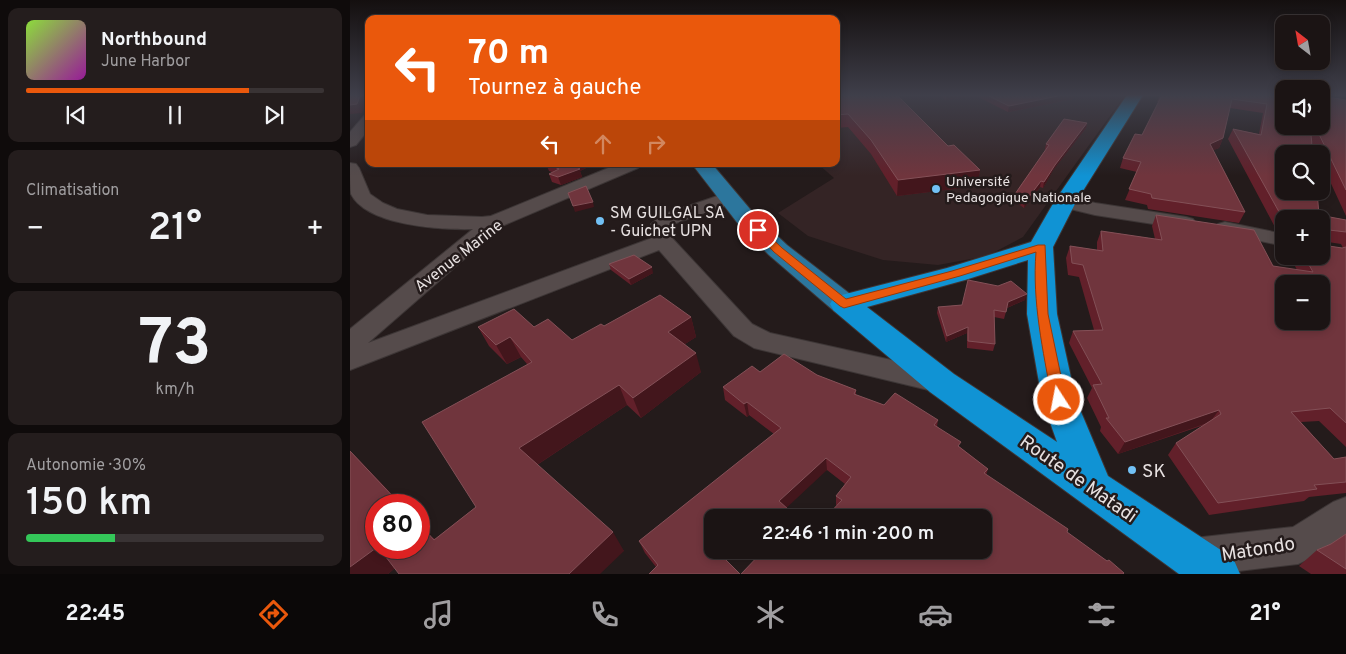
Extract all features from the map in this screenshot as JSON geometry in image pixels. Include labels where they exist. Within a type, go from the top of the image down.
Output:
[{"type":"highway","points":[[1093,487],[1059,400],[1042,314],[1041,247],[1065,202],[1117,122]]},
{"type":"highway","points":[[844,304],[956,274],[1041,247]]},
{"type":"highway","name":"Route de Matadi","points":[[844,304],[942,383],[1205,566]]},
{"type":"main road","points":[[704,167],[747,220],[778,250],[844,304]]},
{"type":"street","points":[[350,142],[365,124]]},
{"type":"street","name":"Avenue Marine","points":[[350,343],[494,222],[625,167]]},
{"type":"street","points":[[350,168],[365,200],[388,212],[435,222],[476,224],[494,222]]},
{"type":"street","points":[[729,198],[669,219],[661,224],[660,228],[663,241],[743,330],[763,340],[942,383]]},
{"type":"street","points":[[1065,202],[1149,218],[1252,232],[1275,238]]},
{"type":"street","points":[[350,360],[663,241]]},
{"type":"street","name":"Matondo","points":[[1205,566],[1298,544],[1346,514]]},
{"type":"shaded area","name":"Université Pedagogique Nationale","points":[[840,122],[1106,122],[1023,237],[987,256],[938,265],[883,260],[808,236],[778,213],[834,178],[821,167],[840,167]]},
{"type":"building","points":[[855,122],[924,122],[948,146],[954,145],[980,170],[898,180],[871,140]]},
{"type":"building","points":[[1062,122],[1087,123],[1044,182],[1041,181],[1025,202],[1015,194],[1049,145],[1046,144]]},
{"type":"building","points":[[1149,122],[1227,122],[1223,138],[1210,144],[1245,212],[1152,198],[1151,194],[1129,189],[1141,162],[1123,158],[1135,134],[1142,135]]},
{"type":"building","points":[[1264,122],[1275,122],[1275,135],[1311,135],[1312,145],[1275,145],[1275,200],[1318,200],[1319,210],[1278,210],[1233,129],[1261,135]]},
{"type":"building","points":[[1330,122],[1346,122],[1346,190],[1330,157],[1330,145],[1324,145],[1319,135],[1330,135]]},
{"type":"building","points":[[555,167],[576,167],[580,169],[558,177],[549,174],[559,169]]},
{"type":"building","points":[[586,186],[593,202],[573,206],[568,193]]},
{"type":"building","points":[[1156,215],[1254,230],[1273,266],[1313,272],[1309,265],[1330,265],[1330,246],[1346,247],[1346,423],[1330,408],[1291,412],[1334,459],[1346,457],[1346,482],[1314,485],[1317,489],[1218,503],[1176,443],[1221,414],[1219,410],[1125,442],[1106,418],[1109,418],[1093,385],[1102,384],[1073,331],[1103,330],[1083,265],[1072,263],[1070,246],[1103,251],[1101,231],[1162,240]]},
{"type":"building","points":[[1330,217],[1346,220],[1346,232],[1330,230]]},
{"type":"building","points":[[634,255],[652,267],[629,279],[609,264]]},
{"type":"building","points":[[968,280],[998,286],[1011,281],[1027,294],[1008,302],[1006,312],[994,310],[995,344],[968,341],[968,327],[947,336],[938,307],[962,305]]},
{"type":"building","points":[[660,295],[691,317],[668,332],[696,353],[633,398],[619,385],[519,448],[613,532],[569,574],[399,574],[387,559],[430,559],[430,535],[434,540],[476,507],[422,422],[532,362],[510,337],[496,345],[478,327],[514,309],[534,327],[548,319],[572,340],[601,324],[604,326]]},
{"type":"building","points":[[784,354],[817,375],[856,390],[854,394],[884,405],[895,393],[938,420],[934,425],[961,442],[958,446],[988,469],[984,473],[1068,529],[1067,532],[1107,561],[1109,560],[1124,573],[741,574],[755,559],[992,559],[992,509],[834,509],[842,500],[836,496],[851,477],[826,458],[779,501],[788,509],[704,509],[704,559],[725,559],[740,574],[649,574],[658,565],[639,541],[781,428],[747,402],[744,404],[723,387],[752,366],[760,372]]},
{"type":"building","points":[[350,451],[391,494],[365,494],[365,556],[350,567]]},
{"type":"building","points":[[1346,534],[1346,569],[1317,550],[1331,544]]},
{"type":"place","name":"Université Pedagogique Nationale","points":[[936,189]]},
{"type":"place","name":"SM GUILGAL SA - Guichet UPN","points":[[600,221]]},
{"type":"place","name":"SK","points":[[1132,470]]},
{"type":"route","points":[[758,230],[778,250],[844,304],[956,274],[1041,247],[1042,314],[1059,400]]}]
